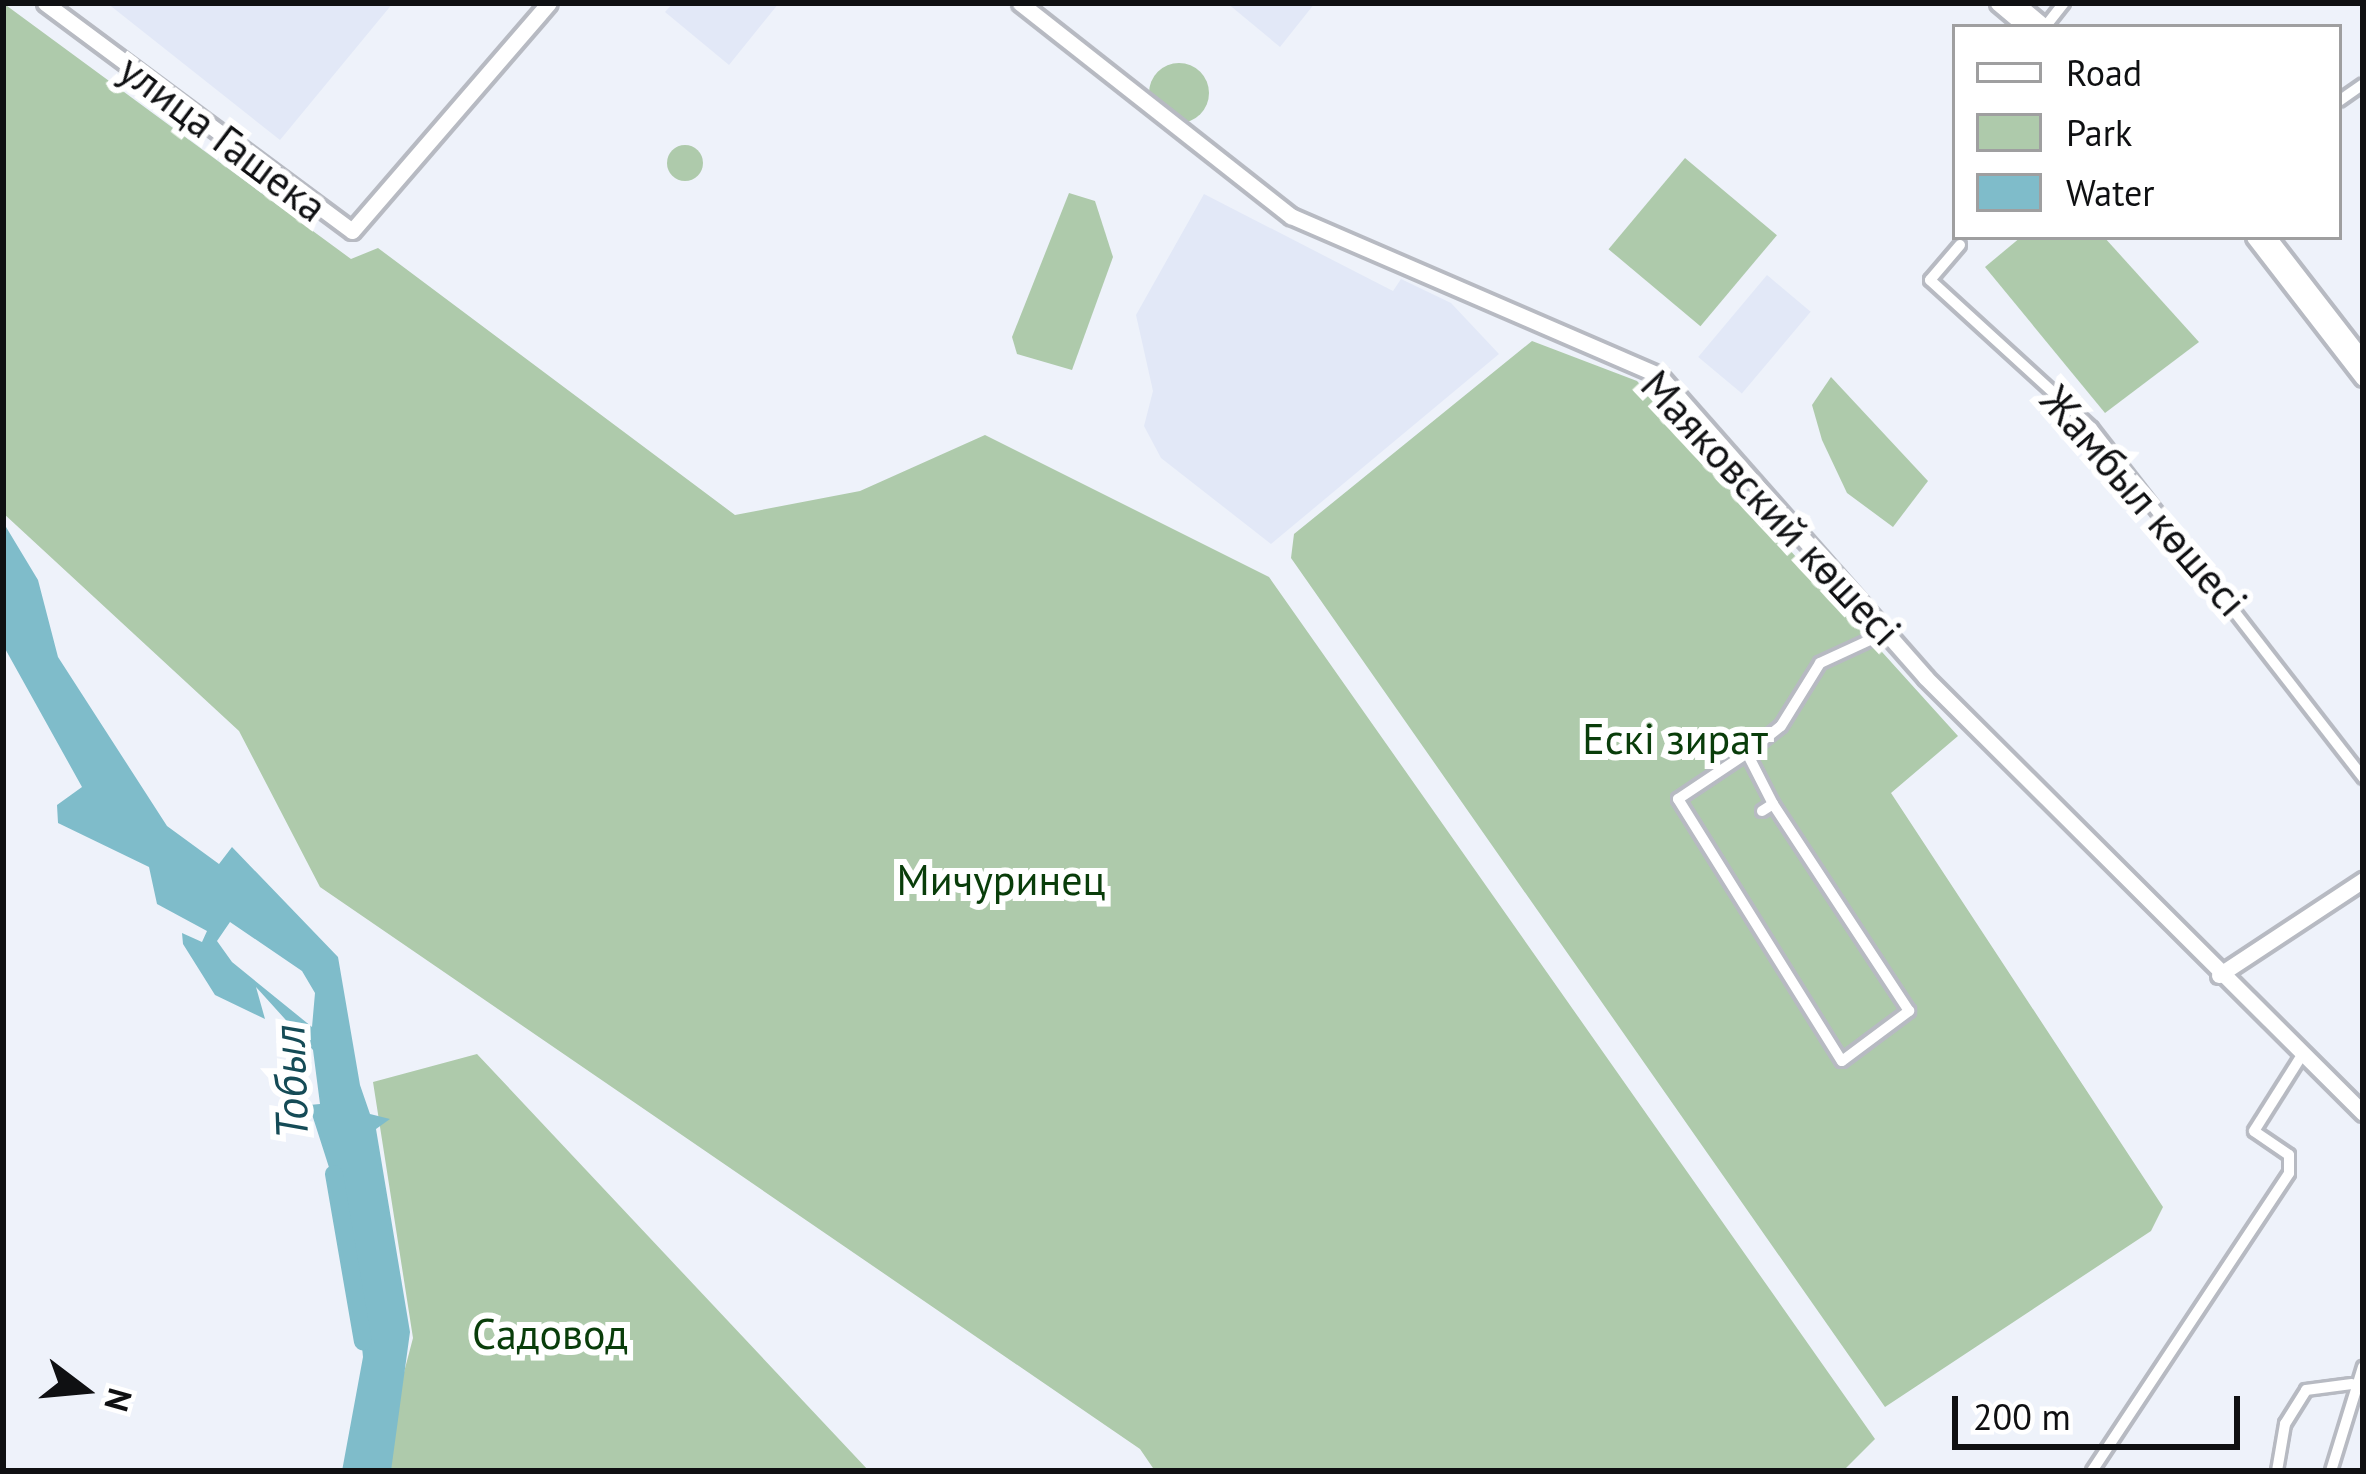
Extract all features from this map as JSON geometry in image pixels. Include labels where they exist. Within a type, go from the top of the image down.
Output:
[{"type":"main road","name":"улица Гашека","points":[[45,3],[344,230],[370,218],[549,3]]},
{"type":"main road","name":"Маяковский көшесі","points":[[1020,3],[1291,217],[1660,376],[1886,633],[2219,975],[2363,1113]]},
{"type":"main road","points":[[1998,3],[2023,24]]},
{"type":"main road","points":[[2015,3],[2041,24]]},
{"type":"main road","points":[[2256,240],[2363,378]]},
{"type":"main road","points":[[2270,240],[2363,360]]},
{"type":"main road","points":[[2219,975],[2363,880]]},
{"type":"street","name":"Жамбыл көшесі","points":[[1960,245],[1930,280],[2092,428],[2363,778]]},
{"type":"street","points":[[1747,753],[1768,808],[1910,1011],[1842,1061],[1678,799],[1781,726],[1820,663],[1886,633]]},
{"type":"street","points":[[2092,1471],[2289,1173],[2289,1155],[2254,1131],[2302,1054]]},
{"type":"street","points":[[2331,1471],[2352,1384],[2363,1367]]},
{"type":"street","points":[[2277,1471],[2284,1424],[2306,1390],[2352,1384]]},
{"type":"shaded area","points":[[107,3],[393,3],[280,140]]},
{"type":"shaded area","points":[[673,3],[779,3],[729,65],[665,12]]},
{"type":"shaded area","points":[[1227,3],[1315,3],[1280,47]]},
{"type":"shaded area","points":[[1204,194],[1393,291],[1401,279],[1451,303],[1499,354],[1271,544],[1161,458],[1144,426],[1153,391],[1136,315]]},
{"type":"shaded area","points":[[1767,275],[1811,312],[1742,394],[1698,357]]},
{"type":"green space","name":"Мичуринец","points":[[3,3],[351,259],[378,248],[735,515],[860,491],[985,435],[1269,577],[1875,1439],[1843,1471],[1155,1471],[1140,1449],[320,887],[239,731],[3,513]]},
{"type":"green space","points":[[1179,63],[1200,72],[1209,93],[1200,114],[1179,123],[1158,114],[1149,93],[1158,72]]},
{"type":"green space","points":[[685,145],[698,150],[703,163],[698,176],[685,181],[672,176],[667,163],[672,150]]},
{"type":"green space","points":[[1685,158],[1777,235],[1700,326],[1609,249]]},
{"type":"green space","points":[[1069,193],[1095,201],[1113,257],[1072,370],[1017,354],[1012,337]]},
{"type":"green space","points":[[2017,240],[2107,240],[2199,342],[2105,413],[1985,267]]},
{"type":"green space","name":"Ескі зират","points":[[1532,341],[1637,381],[1958,736],[1891,793],[2163,1207],[2151,1231],[1885,1407],[1291,558],[1294,534]]},
{"type":"green space","points":[[1831,377],[1928,481],[1893,527],[1847,493],[1822,440],[1812,405]]},
{"type":"green space","name":"Садовод","points":[[477,1054],[869,1471],[378,1471],[413,1338],[373,1082]]},
{"type":"water","points":[[3,522],[38,580],[58,657],[167,826],[219,864],[232,847],[338,957],[360,1085],[370,1114],[390,1119],[376,1129],[410,1332],[391,1471],[342,1471],[363,1357],[351,1236],[309,1105],[320,1104],[313,1050],[256,987],[265,1019],[215,995],[183,944],[182,933],[202,942],[207,931],[157,904],[149,867],[58,823],[57,805],[82,787],[3,645]],"holes":[[[230,922],[302,971],[315,993],[312,1027],[232,962],[217,941]]]},
{"type":"waterway","name":"Тобыл","points":[[334,1174],[363,1342]]}]
